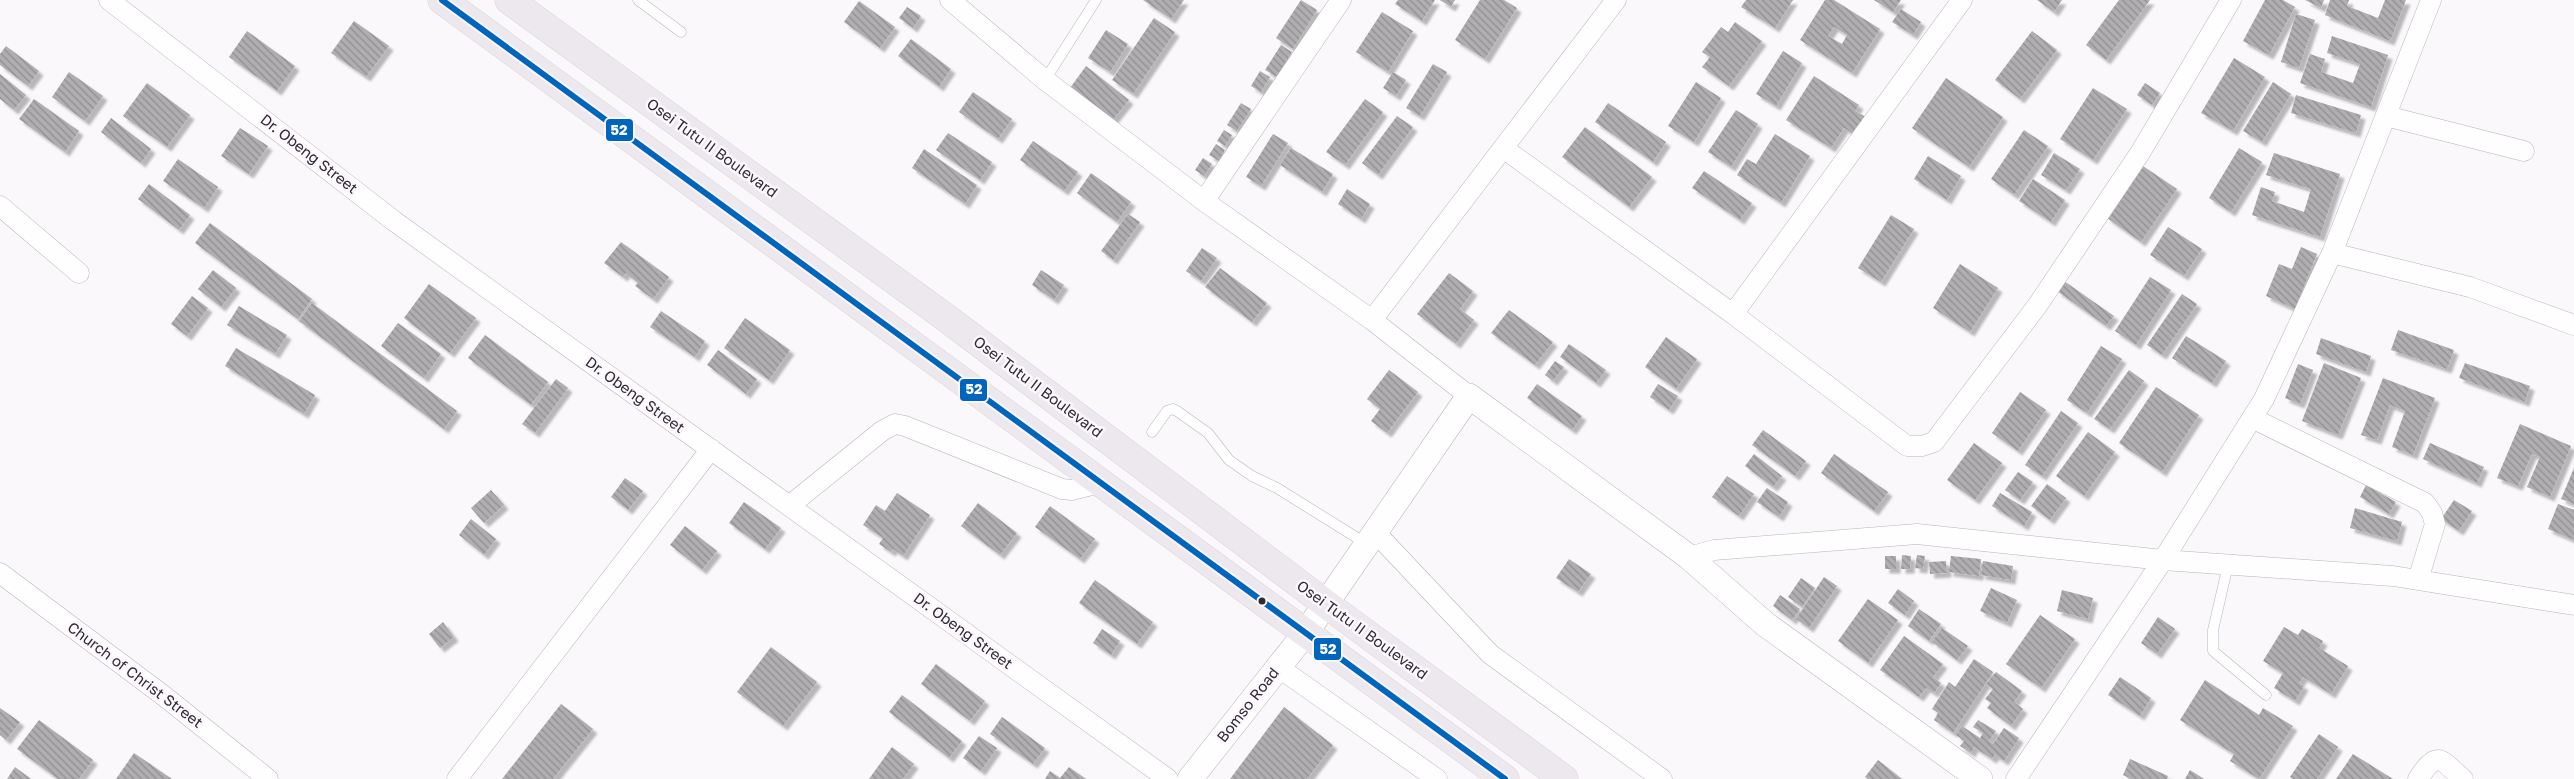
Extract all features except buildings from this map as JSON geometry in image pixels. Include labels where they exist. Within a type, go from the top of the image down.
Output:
[{"type":"highway","points":[[442,0],[1103,482],[1505,779]]},
{"type":"highway","name":"Osei Tutu II Boulevard","points":[[509,0],[944,317],[1326,604],[1564,779]]},
{"type":"street","name":"Dr. Obeng Street","points":[[109,0],[394,221],[1168,779]]},
{"type":"street","points":[[950,0],[1045,80],[1204,200],[1372,320],[1469,396],[1689,557],[1765,624],[1980,779]]},
{"type":"street","points":[[1204,200],[1341,0]]},
{"type":"street","points":[[1372,320],[1616,0]]},
{"type":"street","points":[[1733,314],[1962,0]]},
{"type":"street","points":[[1503,148],[1733,314],[1907,446],[1922,446],[1934,442],[2037,306],[2135,162],[2231,0]]},
{"type":"street","points":[[2016,779],[2162,560],[2264,399],[2332,254],[2431,0]]},
{"type":"street","points":[[2386,116],[2524,152]]},
{"type":"street","points":[[0,206],[79,273]]},
{"type":"street","points":[[2332,254],[2470,287],[2574,326]]},
{"type":"street","name":"Bomso Road","points":[[1190,779],[1326,604],[1469,396]]},
{"type":"street","points":[[2252,418],[2425,503],[2432,513],[2435,524],[2418,580]]},
{"type":"street","points":[[789,506],[882,431],[895,424],[905,426],[1062,489],[1072,490],[1103,482]]},
{"type":"street","points":[[457,779],[710,450]]},
{"type":"street","points":[[1689,557],[1714,550],[1917,534],[2162,560],[2393,576],[2574,605]]},
{"type":"street","points":[[1371,538],[1490,654],[1662,779]]},
{"type":"street","name":"Church of Christ Street","points":[[0,574],[164,696],[268,779]]},
{"type":"street","points":[[1278,667],[1437,779]]},
{"type":"street","points":[[2418,779],[2429,763],[2435,759],[2441,760],[2463,779]]},
{"type":"lane","points":[[638,0],[681,32]]},
{"type":"lane","points":[[1045,80],[1096,0]]},
{"type":"lane","points":[[1152,432],[1168,411],[1173,409],[1208,433],[1230,460],[1252,476],[1371,538]]},
{"type":"lane","points":[[2228,565],[2213,630],[2213,651],[2266,695]]},
{"type":"transit line","name":"52","points":[[442,0],[1505,779]]}]
